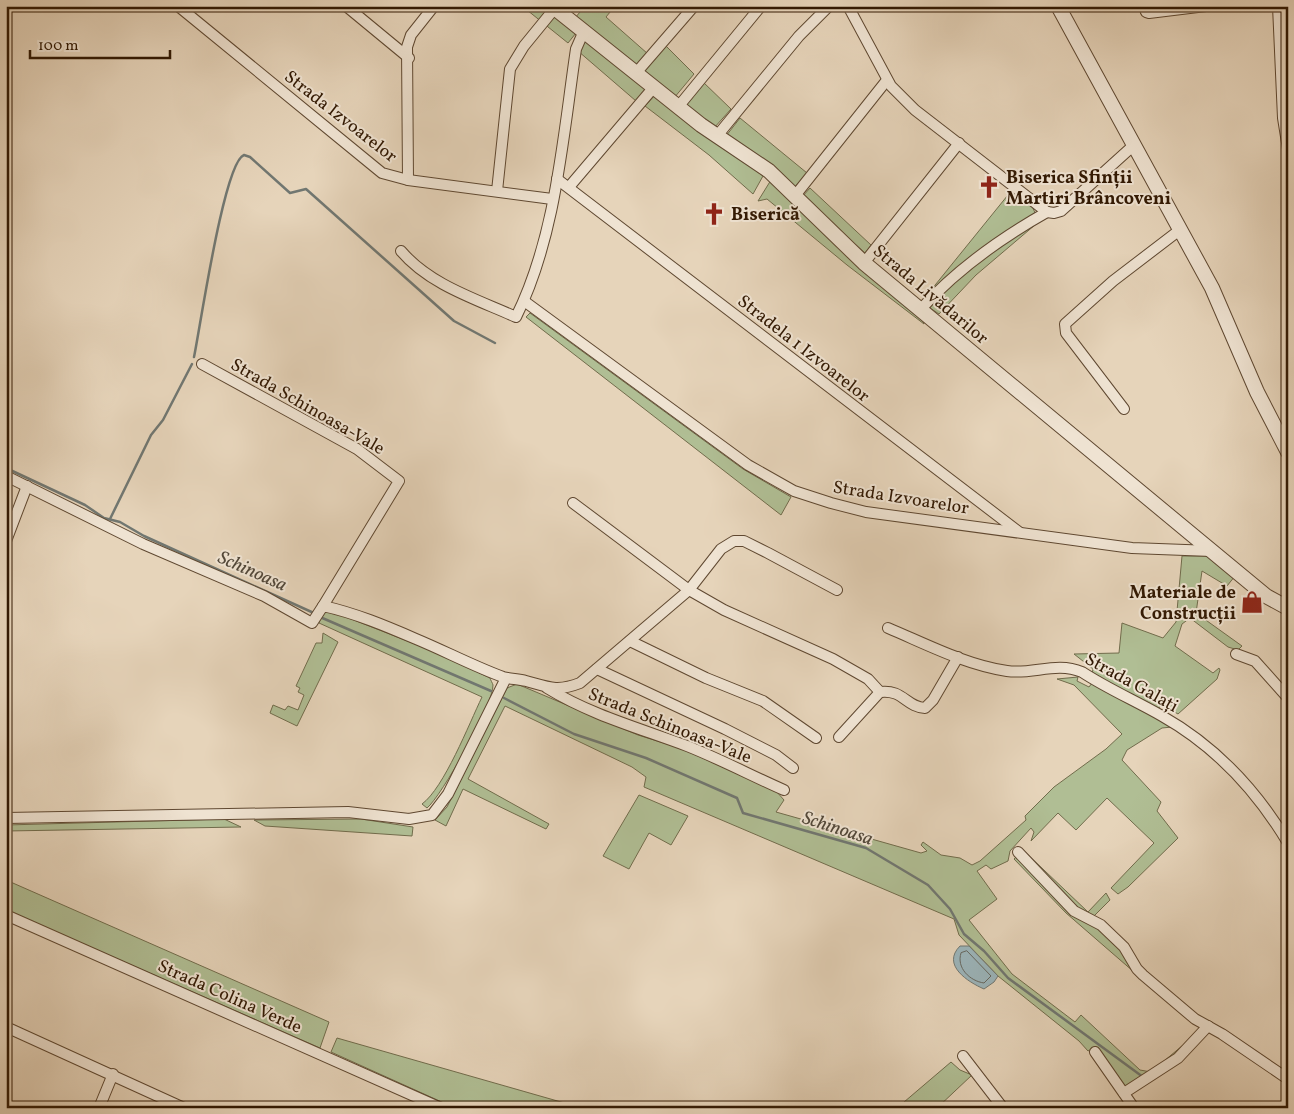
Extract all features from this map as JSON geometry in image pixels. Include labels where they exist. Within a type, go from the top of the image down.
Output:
[{"type":"street","name":"Strada Izvoarelor","points":[[178,6],[376,169],[393,177],[408,180],[552,199]]},
{"type":"street","points":[[346,6],[409,58]]},
{"type":"street","points":[[408,180],[409,58],[407,47],[411,35],[434,6]]},
{"type":"street","points":[[636,73],[694,6]]},
{"type":"street","points":[[678,106],[761,6]]},
{"type":"street","points":[[717,136],[799,36],[829,6]]},
{"type":"street","points":[[848,6],[888,80],[915,110],[1047,212],[1061,211],[1134,145]]},
{"type":"street","points":[[1058,6],[1212,288],[1257,392],[1288,452]]},
{"type":"street","points":[[1144,6],[1150,13],[1206,6]]},
{"type":"street","points":[[1278,6],[1283,118],[1288,148]]},
{"type":"street","points":[[497,191],[510,69],[524,46],[553,7]]},
{"type":"street","name":"Strada Livădarilor","points":[[553,7],[717,136],[769,171],[864,263],[1266,596],[1288,608]]},
{"type":"street","points":[[401,251],[413,265],[435,281],[516,317],[524,301],[546,231],[557,179],[576,49],[583,32]]},
{"type":"street","points":[[794,196],[888,80]]},
{"type":"street","points":[[569,187],[654,88]]},
{"type":"street","points":[[864,263],[959,143]]},
{"type":"street","name":"Stradela 1 Izvoarelor","points":[[557,179],[1020,533]]},
{"type":"street","points":[[920,310],[943,286],[1011,232],[1047,212]]},
{"type":"street","points":[[1124,409],[1064,329],[1069,320],[1113,281],[1181,229]]},
{"type":"street","name":"Strada Izvoarelor","points":[[524,301],[748,465],[794,491],[866,512],[1132,548],[1213,551]]},
{"type":"street","name":"Strada Schinoasa-Vale","points":[[6,476],[143,544],[264,596],[312,623],[398,481],[357,450],[202,364]]},
{"type":"street","points":[[6,541],[27,486]]},
{"type":"street","points":[[573,503],[689,590],[724,610],[833,659],[868,679],[880,692],[894,692],[912,704],[925,708],[933,700],[958,657]]},
{"type":"street","name":"Strada Schinoasa-Vale","points":[[546,688],[565,689],[580,683],[689,590],[721,549],[734,541],[744,541],[837,590]]},
{"type":"street","name":"Strada Schinoasa-Vale","points":[[321,609],[346,612],[390,628],[506,678],[525,681],[546,688],[567,701],[623,724],[688,747],[784,790]]},
{"type":"street","name":"Strada Galați","points":[[888,628],[958,657],[1010,671],[1060,666],[1071,667],[1162,716],[1211,751],[1234,772],[1263,805],[1288,843]]},
{"type":"street","points":[[630,641],[706,678],[763,701],[816,738]]},
{"type":"street","points":[[1236,654],[1256,661],[1288,698]]},
{"type":"street","name":"Strada Schinoasa-Vale","points":[[597,669],[725,729],[776,755],[793,768]]},
{"type":"street","points":[[6,818],[348,812],[409,819],[424,818],[437,810],[448,794],[506,678]]},
{"type":"street","points":[[839,737],[880,692]]},
{"type":"street","points":[[1018,852],[1074,911],[1101,925],[1124,947],[1136,970],[1196,1019],[1288,1079]]},
{"type":"street","name":"Strada Colina Verde","points":[[6,915],[441,1108]]},
{"type":"street","points":[[1124,1093],[1178,1058],[1208,1026]]},
{"type":"street","points":[[6,1027],[72,1058],[113,1074],[153,1095],[184,1108]]},
{"type":"street","points":[[1095,1052],[1134,1108]]},
{"type":"street","points":[[963,1056],[1003,1108]]},
{"type":"street","points":[[99,1108],[113,1074]]},
{"type":"green space","points":[[522,6],[544,6],[576,33],[568,43]]},
{"type":"green space","points":[[585,6],[615,6],[606,17],[648,54],[637,66],[575,18]]},
{"type":"green space","points":[[586,39],[647,89],[636,101],[578,51]]},
{"type":"green space","points":[[666,46],[694,74],[674,98],[642,72]]},
{"type":"green space","points":[[702,81],[731,109],[714,128],[683,105]]},
{"type":"green space","points":[[655,95],[763,176],[753,194],[709,155],[645,106]]},
{"type":"green space","points":[[740,118],[807,173],[794,188],[770,163],[726,136]]},
{"type":"green space","points":[[771,180],[922,316],[924,324],[847,265],[767,199],[758,201]]},
{"type":"green space","points":[[810,188],[871,245],[865,253],[802,197]]},
{"type":"green space","points":[[1012,190],[1032,206],[1036,215],[923,300]]},
{"type":"green space","points":[[1042,219],[976,275],[939,314],[930,308],[947,287],[963,274],[1016,235]]},
{"type":"green space","points":[[530,313],[743,469],[791,497],[781,515],[526,317]]},
{"type":"green space","points":[[1182,556],[1208,556],[1235,576],[1227,586],[1202,571],[1196,613],[1242,646],[1238,650],[1228,647],[1190,618],[1182,624],[1175,646],[1213,673],[1219,668],[1220,670],[1217,679],[1178,714],[1163,705],[1155,710],[1092,674],[1093,669],[1074,654],[1119,653],[1122,623],[1163,638],[1176,622]]},
{"type":"green space","points":[[331,611],[438,653],[490,678],[493,685],[491,695],[476,729],[443,787],[427,808],[422,804],[439,784],[447,770],[482,697],[319,623],[322,613]]},
{"type":"green space","points":[[323,633],[338,642],[297,726],[270,713],[273,705],[285,710],[288,706],[298,710],[304,695],[298,692],[300,688],[296,686],[316,643],[322,643]]},
{"type":"green space","points":[[1078,677],[1077,681],[1089,687],[1092,683],[1172,727],[1162,728],[1127,750],[1122,760],[1161,802],[1157,811],[1178,838],[1128,887],[1118,894],[1111,888],[1154,843],[1107,798],[1076,830],[1058,813],[1031,841],[1034,832],[1031,828],[1010,851],[1008,861],[991,869],[986,865],[977,871],[997,899],[969,920],[1012,974],[1075,1022],[1081,1015],[1140,1070],[1151,1072],[1195,1035],[1163,1065],[1134,1083],[1125,1086],[1095,1047],[1088,1051],[1079,1041],[998,976],[959,935],[954,919],[644,787],[646,777],[632,767],[505,706],[468,779],[549,824],[546,829],[463,789],[446,826],[435,820],[447,807],[507,688],[517,684],[638,735],[683,749],[776,791],[784,800],[776,812],[921,853],[927,851],[921,845],[923,842],[941,855],[960,858],[972,865],[980,861],[1026,820],[1025,816],[1054,787],[1106,749],[1122,734],[1074,685],[1057,679]]},
{"type":"green space","points":[[639,795],[688,816],[671,845],[649,833],[629,869],[603,856]]},
{"type":"green space","points":[[224,819],[241,827],[6,831],[6,825]]},
{"type":"green space","points":[[361,819],[413,827],[412,836],[265,826],[254,820]]},
{"type":"green space","points":[[1023,850],[1088,912],[1106,893],[1110,900],[1094,916],[1085,916],[1023,854]]},
{"type":"green space","points":[[1017,856],[1121,949],[1134,972],[1066,913],[1014,859]]},
{"type":"green space","points":[[6,880],[329,1022],[320,1048],[6,910]]},
{"type":"green space","points":[[337,1038],[582,1108],[455,1108],[331,1052]]},
{"type":"green space","points":[[951,1062],[960,1070],[972,1075],[937,1108],[897,1108]]},
{"type":"water","points":[[960,946],[969,946],[998,976],[994,982],[984,989],[971,982],[959,972],[953,960]]},
{"type":"waterway","points":[[194,357],[221,215],[236,165],[244,155],[250,157],[290,193],[306,189],[454,321],[495,343]]},
{"type":"waterway","points":[[110,519],[151,435],[163,420],[192,364]]},
{"type":"waterway","name":"Schinoasa","points":[[6,468],[85,505],[104,518],[120,522],[144,536],[316,614]]},
{"type":"waterway","name":"Schinoasa","points":[[320,617],[491,691]]},
{"type":"waterway","name":"Schinoasa","points":[[504,698],[574,734],[646,758],[737,798],[743,813],[866,848],[928,885],[950,909],[964,934],[984,951],[1008,978],[1143,1077]]},
{"type":"place","name":"Biserica Sfinții Martiri Brâncoveni","points":[[989,187]]},
{"type":"place","name":"Biserică","points":[[714,214]]},
{"type":"place","name":"Materiale de Construcții","points":[[1252,602]]}]
